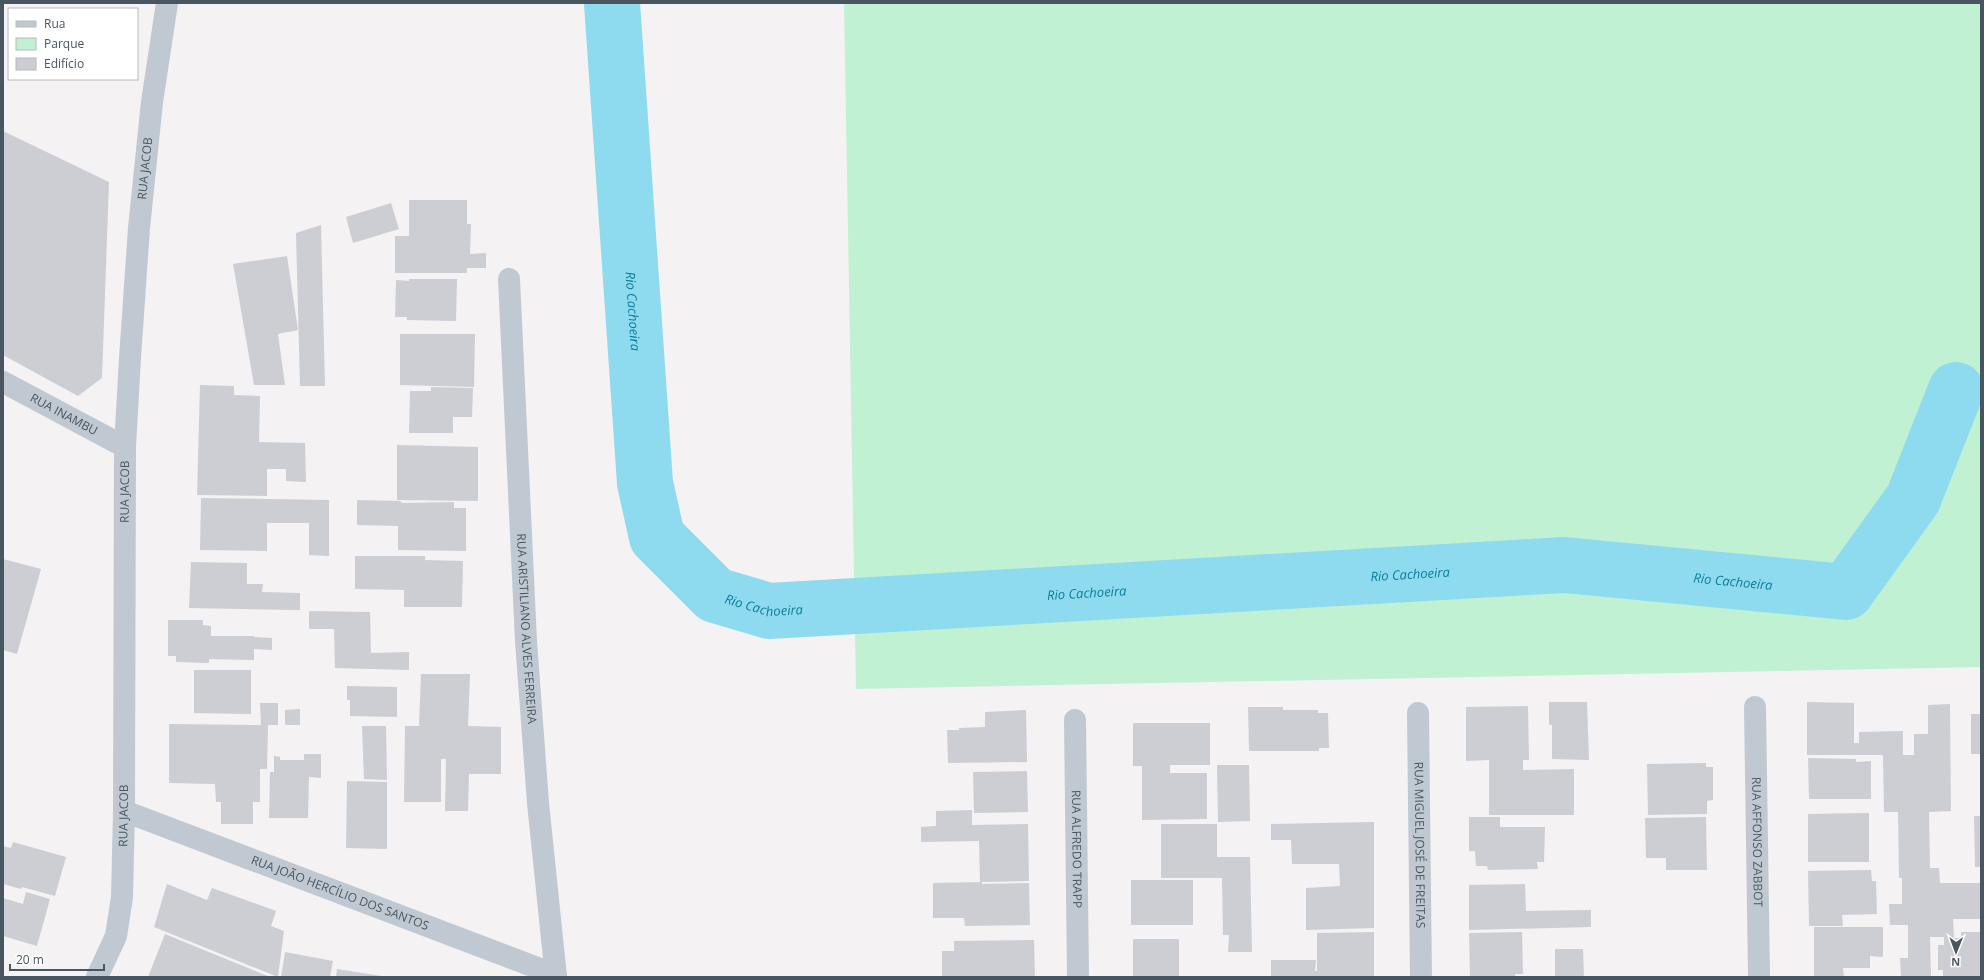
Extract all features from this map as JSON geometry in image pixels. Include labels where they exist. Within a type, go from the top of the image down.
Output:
[{"type":"street","name":"RUA JACOB","points":[[97,977],[116,936],[122,897],[124,811],[125,447],[139,228],[152,102],[167,3]]},
{"type":"street","name":"RUA ARISTILIANO ALVES FERREIRA","points":[[509,279],[526,649],[538,803],[556,976]]},
{"type":"street","name":"RUA INAMBU","points":[[3,382],[125,447]]},
{"type":"street","name":"RUA AFFONSO ZABBOT","points":[[1755,707],[1759,977]]},
{"type":"street","name":"RUA MIGUEL JOSÉ DE FREITAS","points":[[1418,713],[1421,977]]},
{"type":"street","name":"RUA ALFREDO TRAPP","points":[[1075,720],[1078,977]]},
{"type":"street","name":"RUA JOÃO HERCÍLIO DOS SANTOS","points":[[124,811],[556,976]]},
{"type":"green space","points":[[844,3],[1981,3],[1981,667],[856,689]]},
{"type":"building","points":[[3,131],[109,182],[102,378],[78,396],[3,355]]},
{"type":"building","points":[[409,200],[467,200],[467,224],[471,224],[470,254],[486,253],[486,268],[467,268],[467,273],[395,273],[395,236],[409,236]]},
{"type":"building","points":[[391,203],[399,229],[353,243],[346,217]]},
{"type":"building","points":[[321,225],[325,386],[300,386],[296,233]]},
{"type":"building","points":[[287,256],[298,330],[278,334],[285,385],[254,385],[233,264]]},
{"type":"building","points":[[409,279],[457,279],[456,321],[407,320],[407,317],[395,317],[396,280],[409,281]]},
{"type":"building","points":[[400,334],[475,334],[474,387],[400,385]]},
{"type":"building","points":[[200,385],[234,386],[234,395],[260,396],[259,442],[305,443],[306,482],[286,481],[286,469],[267,469],[267,496],[197,495]]},
{"type":"building","points":[[431,387],[473,388],[472,417],[453,417],[453,433],[409,433],[410,391],[431,391]]},
{"type":"building","points":[[397,445],[478,447],[478,501],[397,500]]},
{"type":"building","points":[[201,498],[329,500],[329,556],[309,555],[309,523],[267,523],[267,551],[200,550]]},
{"type":"building","points":[[357,500],[400,501],[402,503],[454,502],[454,508],[466,508],[466,551],[398,550],[398,526],[357,525]]},
{"type":"building","points":[[355,556],[425,556],[425,560],[463,561],[462,607],[404,607],[404,590],[355,589]]},
{"type":"building","points":[[3,559],[41,569],[17,654],[3,650]]},
{"type":"building","points":[[191,562],[247,563],[247,584],[263,584],[262,592],[300,593],[300,610],[189,608]]},
{"type":"building","points":[[309,611],[370,612],[371,653],[409,652],[409,670],[335,668],[334,629],[309,629]]},
{"type":"building","points":[[168,620],[203,620],[203,625],[211,626],[211,636],[254,636],[272,638],[272,650],[254,649],[254,660],[209,659],[209,663],[176,662],[176,656],[168,656]]},
{"type":"building","points":[[194,670],[251,670],[251,714],[194,713]]},
{"type":"building","points":[[421,674],[470,674],[468,726],[501,727],[501,774],[469,774],[468,811],[445,811],[446,759],[441,759],[441,802],[404,802],[405,726],[421,726],[419,725]]},
{"type":"building","points":[[347,686],[397,687],[397,717],[350,716],[350,700],[347,700]]},
{"type":"building","points":[[1549,702],[1587,702],[1589,760],[1552,759],[1552,725],[1549,725]]},
{"type":"building","points":[[1807,702],[1854,703],[1854,743],[1859,743],[1859,732],[1903,731],[1903,755],[1914,755],[1914,734],[1928,734],[1928,705],[1950,704],[1951,811],[1929,812],[1930,868],[1939,868],[1940,883],[1981,883],[1981,919],[1953,919],[1954,938],[1961,938],[1961,932],[1980,932],[1981,977],[1943,977],[1943,970],[1938,970],[1938,945],[1944,945],[1944,937],[1930,937],[1931,977],[1901,977],[1900,958],[1908,958],[1908,925],[1890,925],[1889,904],[1902,904],[1902,878],[1899,878],[1898,812],[1884,812],[1883,755],[1807,755]]},
{"type":"building","points":[[260,703],[278,703],[278,725],[268,725],[267,769],[260,769],[260,802],[253,802],[253,824],[221,824],[221,802],[216,802],[215,784],[169,783],[169,724],[261,725]]},
{"type":"building","points":[[1528,706],[1529,760],[1523,760],[1523,770],[1574,769],[1574,815],[1489,815],[1489,760],[1466,761],[1466,707]]},
{"type":"building","points":[[1248,707],[1283,707],[1283,710],[1318,710],[1318,713],[1328,713],[1329,748],[1319,748],[1319,751],[1249,751]]},
{"type":"building","points":[[300,709],[300,725],[285,725],[285,710]]},
{"type":"building","points":[[1026,710],[1027,762],[948,763],[947,730],[985,727],[985,712]]},
{"type":"building","points":[[1971,714],[1981,714],[1981,754],[1971,754]]},
{"type":"building","points":[[1133,723],[1210,723],[1210,765],[1170,765],[1170,773],[1207,773],[1207,819],[1142,820],[1142,766],[1133,766]]},
{"type":"building","points":[[362,726],[386,726],[387,780],[364,779]]},
{"type":"building","points":[[304,754],[321,754],[321,778],[309,777],[308,818],[269,818],[270,772],[274,772],[274,756],[280,757],[280,760],[304,760]]},
{"type":"building","points":[[1808,758],[1856,759],[1856,762],[1871,761],[1871,799],[1809,799]]},
{"type":"building","points":[[1706,763],[1706,767],[1713,767],[1713,800],[1707,801],[1707,814],[1648,815],[1647,764]]},
{"type":"building","points":[[1217,765],[1249,765],[1250,821],[1218,822]]},
{"type":"building","points":[[1027,771],[1028,812],[974,813],[973,772]]},
{"type":"building","points":[[347,781],[387,782],[387,849],[346,848]]},
{"type":"building","points":[[972,810],[972,825],[1028,824],[1029,881],[982,882],[982,884],[1029,883],[1030,925],[965,926],[964,918],[933,918],[933,883],[980,882],[979,841],[921,842],[921,827],[936,826],[936,811]]},
{"type":"building","points":[[1869,813],[1869,862],[1808,862],[1808,814]]},
{"type":"building","points":[[1974,816],[1981,816],[1981,867],[1975,867]]},
{"type":"building","points":[[1469,817],[1500,817],[1500,827],[1545,827],[1544,862],[1537,862],[1538,869],[1488,870],[1487,866],[1476,866],[1475,851],[1469,851]]},
{"type":"building","points":[[1706,817],[1707,870],[1666,870],[1666,858],[1646,858],[1645,818]]},
{"type":"building","points":[[1374,822],[1374,928],[1306,930],[1306,888],[1340,886],[1339,864],[1292,864],[1291,840],[1271,840],[1271,824]]},
{"type":"building","points":[[1161,824],[1217,824],[1217,857],[1250,857],[1252,952],[1228,952],[1229,935],[1223,935],[1222,878],[1161,878]]},
{"type":"building","points":[[13,842],[66,857],[55,896],[22,887],[21,889],[3,884],[3,846],[11,848]]},
{"type":"building","points":[[1871,870],[1872,881],[1876,881],[1877,914],[1842,915],[1843,926],[1809,926],[1808,871]]},
{"type":"building","points":[[1131,880],[1193,880],[1193,925],[1131,925]]},
{"type":"building","points":[[167,884],[207,900],[212,888],[276,911],[271,926],[284,931],[278,977],[154,927]]},
{"type":"building","points":[[1525,884],[1526,911],[1591,910],[1591,927],[1469,930],[1469,885]]},
{"type":"building","points":[[26,892],[50,899],[37,946],[3,936],[3,898],[23,904]]},
{"type":"building","points":[[1814,927],[1883,927],[1883,957],[1870,956],[1870,968],[1843,968],[1844,977],[1814,977]]},
{"type":"building","points":[[1374,932],[1374,977],[1271,977],[1271,960],[1316,960],[1315,971],[1317,971],[1317,933]]},
{"type":"building","points":[[1522,932],[1523,974],[1515,974],[1515,977],[1470,977],[1469,933]]},
{"type":"building","points":[[165,934],[270,977],[148,977]]},
{"type":"building","points":[[1133,939],[1179,939],[1179,977],[1133,977]]},
{"type":"building","points":[[1034,940],[1035,977],[942,977],[942,951],[954,951],[954,941]]},
{"type":"building","points":[[1555,949],[1583,949],[1584,977],[1555,977]]},
{"type":"building","points":[[285,952],[333,961],[330,977],[281,977]]},
{"type":"building","points":[[337,969],[382,976],[382,977],[336,977]]},
{"type":"waterway","name":"Rio Cachoeira","points":[[612,3],[645,483],[657,537],[715,595],[769,611],[1564,565],[1846,592],[1913,499],[1956,390]]}]
